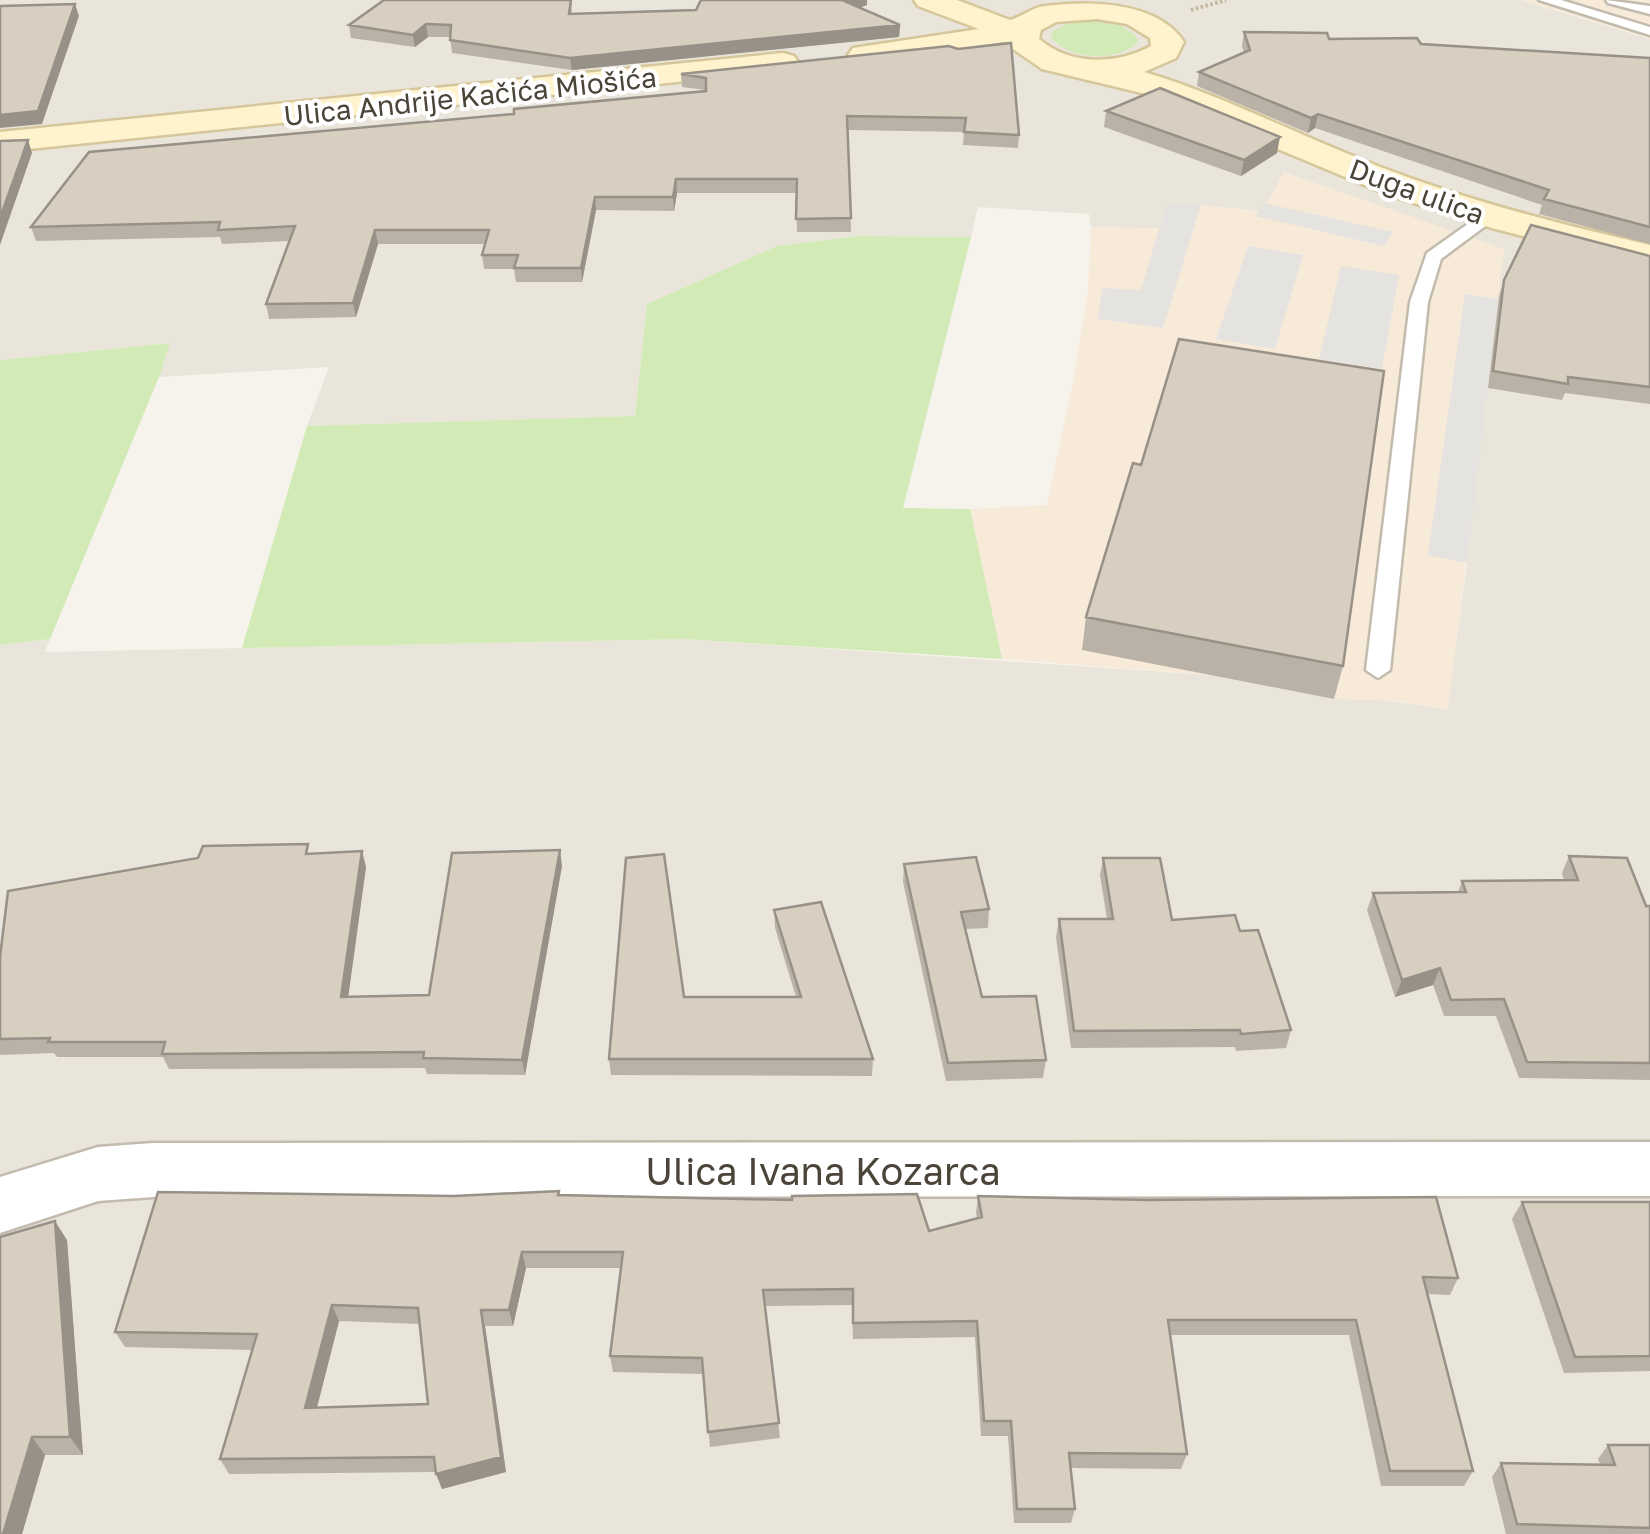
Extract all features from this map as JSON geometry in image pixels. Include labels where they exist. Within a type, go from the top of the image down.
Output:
[{"type":"main road","name":"Duga ulica","points":[[942,4],[1030,32],[1097,10],[1160,19],[1134,65],[1086,68]]},
{"type":"main road","name":"Duga ulica","points":[[942,4],[999,14],[1030,32],[1045,58],[1133,78],[1192,98],[1298,146],[1488,218],[1650,257]]},
{"type":"main road","points":[[942,4],[963,28],[946,46]]},
{"type":"main road","points":[[1160,19],[1168,74],[1192,98]]},
{"type":"main road","name":"Ulica Andrije Kačića Miošića","points":[[0,142],[946,46],[1030,32]]},
{"type":"street","name":"Ulica Ivana Kozarca","points":[[0,1204],[98,1174],[154,1170],[1650,1169]]},
{"type":"lane","points":[[1546,0],[1568,3],[1650,31]]},
{"type":"lane","points":[[1613,0],[1650,10]]},
{"type":"lane","points":[[1378,670],[1419,302],[1432,258],[1488,218]]},
{"type":"shaded area","points":[[0,0],[1521,0],[1650,39],[1650,1534],[0,1534],[0,645],[50,639],[45,652],[684,639],[1209,675],[1447,709],[1500,257],[1270,198],[1259,211],[1167,202],[1159,229],[1091,227],[1089,214],[978,207],[971,237],[859,236],[777,246],[647,304],[635,416],[307,426],[329,367],[159,377],[168,343],[0,360]]},
{"type":"shaded area","points":[[1521,0],[1650,0],[1650,39],[1612,27]]},
{"type":"shaded area","points":[[1284,172],[1504,249],[1448,709],[1396,701],[1334,699],[1209,675],[1002,659],[970,509],[1047,505],[1088,289],[1091,227],[1159,228],[1167,202],[1259,211]]},
{"type":"shaded area","points":[[1167,202],[1201,205],[1163,328],[1098,319],[1102,288],[1141,290]]},
{"type":"shaded area","points":[[1265,203],[1393,232],[1384,246],[1255,216]]},
{"type":"shaded area","points":[[1248,246],[1303,255],[1275,349],[1216,339]]},
{"type":"shaded area","points":[[1341,266],[1399,275],[1382,369],[1319,359]]},
{"type":"shaded area","points":[[1465,294],[1498,299],[1467,563],[1428,555]]},
{"type":"green space","points":[[1094,21],[1121,26],[1138,42],[1118,53],[1093,56],[1069,50],[1051,37],[1053,31],[1069,23]]},
{"type":"green space","points":[[859,236],[971,237],[903,508],[970,509],[1002,659],[684,639],[242,648],[307,426],[635,416],[647,304],[777,246]]},
{"type":"green space","points":[[170,343],[50,639],[0,645],[0,360]]},
{"type":"building","points":[[384,0],[571,0],[569,14],[696,10],[701,0],[847,0],[844,1],[900,25],[570,58],[450,40],[451,25],[426,24],[413,35],[349,25]]},
{"type":"building","points":[[75,4],[38,111],[0,115],[0,6]]},
{"type":"building","points":[[1244,32],[1327,33],[1329,39],[1417,38],[1421,44],[1650,58],[1650,227],[1544,199],[1549,190],[1318,114],[1311,118],[1199,72],[1250,50]]},
{"type":"building","points":[[1011,43],[1019,135],[964,132],[966,118],[847,116],[851,218],[796,219],[797,179],[676,179],[673,197],[595,197],[581,268],[514,268],[518,255],[482,255],[489,230],[375,230],[353,303],[266,304],[295,226],[218,230],[220,222],[31,227],[89,152],[514,114],[514,109],[706,91],[706,78],[681,74]]},
{"type":"building","points":[[1160,88],[1280,137],[1244,160],[1106,111]]},
{"type":"building","points":[[28,140],[0,218],[0,141]]},
{"type":"building","points":[[1531,225],[1650,256],[1650,387],[1568,377],[1568,384],[1493,371],[1504,280]]},
{"type":"building","points":[[1179,339],[1384,371],[1343,666],[1086,617],[1133,463],[1141,465]]},
{"type":"building","points":[[308,844],[306,854],[362,851],[341,997],[429,995],[452,853],[560,850],[522,1060],[423,1058],[424,1052],[162,1054],[165,1042],[0,1039],[0,957],[8,891],[198,858],[203,846]]},
{"type":"building","points":[[664,854],[684,997],[801,997],[774,910],[821,902],[873,1059],[609,1059],[626,858]]},
{"type":"building","points":[[1569,856],[1627,858],[1646,906],[1650,906],[1650,1063],[1527,1062],[1504,999],[1451,1000],[1440,968],[1402,980],[1373,893],[1466,892],[1462,881],[1578,880]]},
{"type":"building","points":[[976,857],[989,909],[961,912],[982,997],[1036,996],[1046,1060],[948,1063],[904,864]]},
{"type":"building","points":[[1103,858],[1160,858],[1172,920],[1235,915],[1240,931],[1258,930],[1291,1030],[1241,1034],[1240,1030],[1074,1031],[1059,919],[1113,919]]},
{"type":"building","points":[[559,1191],[558,1195],[792,1200],[792,1196],[917,1194],[929,1231],[982,1217],[978,1196],[1148,1200],[1436,1197],[1458,1278],[1423,1277],[1473,1471],[1390,1471],[1356,1320],[1168,1320],[1187,1454],[1069,1453],[1075,1509],[1017,1509],[1011,1421],[984,1421],[977,1321],[853,1323],[853,1289],[763,1290],[779,1423],[708,1432],[702,1358],[610,1356],[623,1252],[522,1252],[509,1310],[481,1310],[501,1457],[436,1474],[434,1457],[220,1459],[257,1334],[115,1332],[158,1192],[454,1196]],"holes":[[[332,1305],[418,1308],[428,1404],[305,1408]]]},
{"type":"building","points":[[1522,1202],[1650,1202],[1650,1356],[1575,1357]]},
{"type":"building","points":[[55,1221],[70,1437],[32,1437],[0,1534],[0,1237]]},
{"type":"building","points":[[1608,1445],[1650,1445],[1650,1528],[1517,1524],[1501,1463],[1615,1465]]}]
